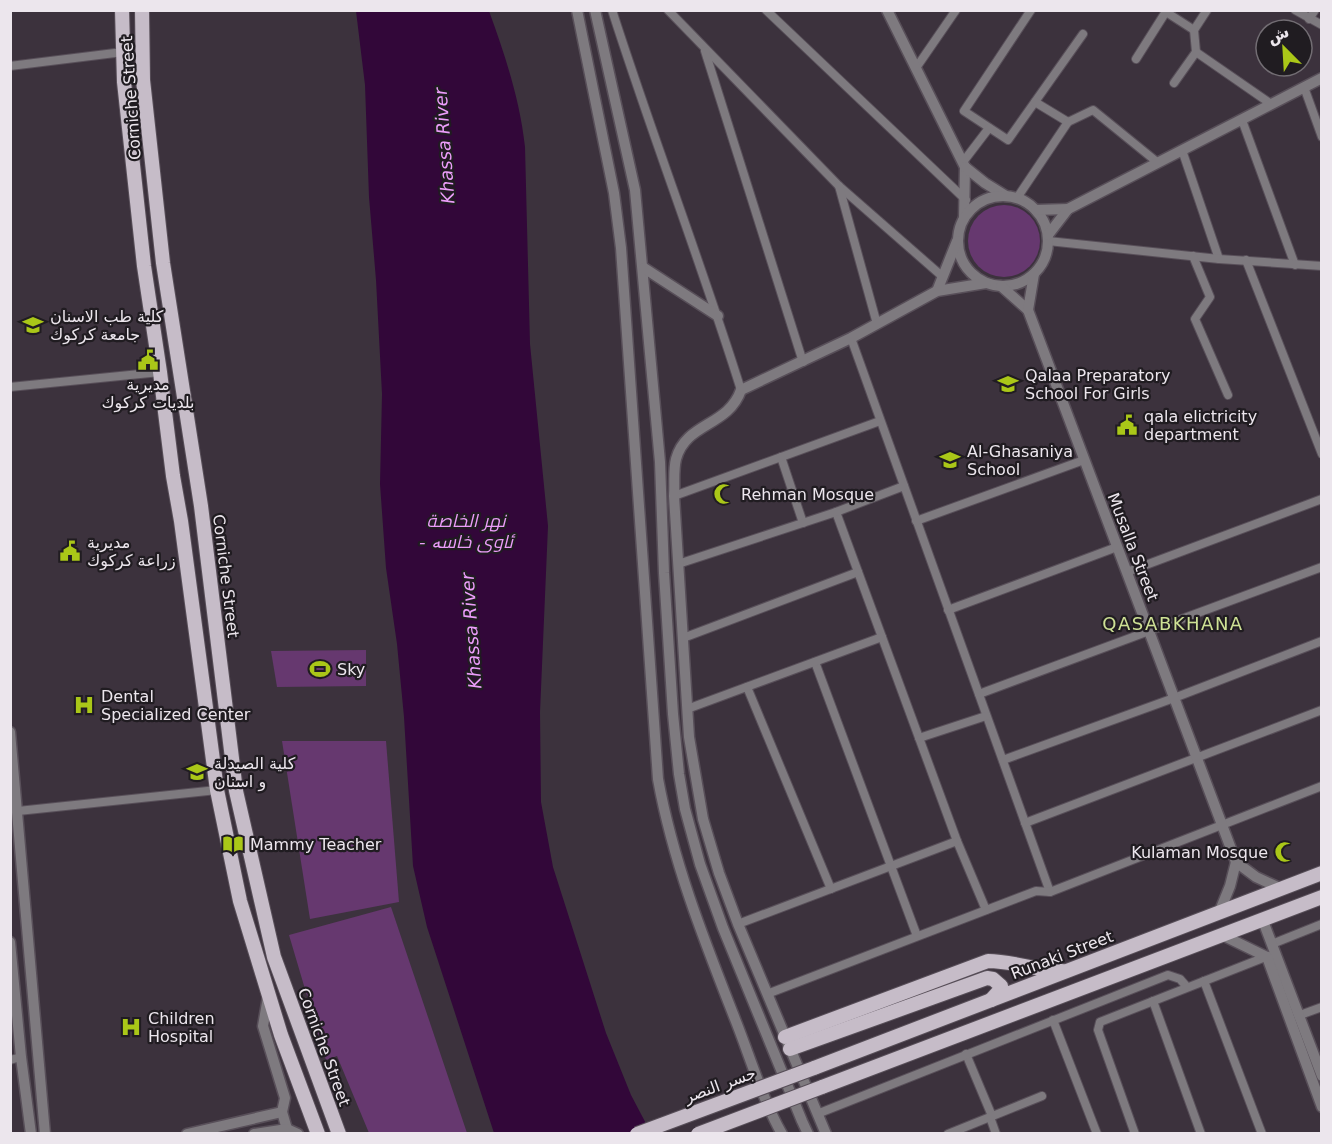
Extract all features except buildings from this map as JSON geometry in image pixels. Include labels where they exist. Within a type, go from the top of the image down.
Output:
[{"type":"main road","name":"Corniche Street","points":[[122,10],[124,82],[135,186],[217,790],[240,901],[281,1035],[318,1134]]},
{"type":"main road","name":"Corniche Street","points":[[142,10],[143,80],[163,263],[201,506],[237,791],[274,957],[339,1134]]},
{"type":"main road","points":[[135,186],[154,183]]},
{"type":"main road","points":[[139,217],[158,214]]},
{"type":"main road","name":"Runaki Street","points":[[814,1068],[1322,873]]},
{"type":"main road","points":[[698,1134],[1322,897]]},
{"type":"main road","points":[[788,1043],[988,961],[999,961],[1037,970],[1067,971]]},
{"type":"main road","points":[[788,1043],[987,978],[993,979],[1000,986],[1000,990],[991,1000]]},
{"type":"main road","name":"جسر النصر","points":[[637,1134],[814,1068]]},
{"type":"street","points":[[576,10],[614,193],[621,248],[658,778],[664,812],[679,869],[702,934],[782,1134]]},
{"type":"street","points":[[595,10],[635,190],[644,268],[660,462],[664,573],[679,774],[685,809],[700,864],[731,947],[808,1134]]},
{"type":"street","points":[[612,10],[690,242],[718,316],[741,390],[736,402],[728,412],[691,435],[680,449],[675,466],[678,564],[687,709],[693,765],[703,819],[719,873],[738,924],[826,1134]]},
{"type":"street","points":[[766,10],[966,200]]},
{"type":"street","points":[[887,10],[964,165],[966,200],[964,218],[937,291]]},
{"type":"street","points":[[916,68],[956,10]]},
{"type":"street","points":[[1031,10],[964,111],[1008,140],[1083,34]]},
{"type":"street","points":[[1174,83],[1196,52],[1194,30],[1207,10]]},
{"type":"street","points":[[1295,10],[1312,15],[1322,25]]},
{"type":"street","points":[[668,11],[839,186],[943,277]]},
{"type":"street","points":[[1136,59],[1167,11],[1194,30]]},
{"type":"street","points":[[705,49],[803,362]]},
{"type":"street","points":[[10,66],[123,52]]},
{"type":"street","points":[[1196,52],[1271,104]]},
{"type":"street","points":[[1036,210],[1068,209],[1322,78]]},
{"type":"street","points":[[1304,87],[1322,137]]},
{"type":"street","points":[[1035,102],[1068,122]]},
{"type":"street","points":[[1012,197],[1068,122],[1093,110],[1157,162]]},
{"type":"street","points":[[1242,120],[1295,265]]},
{"type":"street","points":[[964,165],[989,128]]},
{"type":"street","points":[[1182,150],[1219,259]]},
{"type":"street","points":[[958,238],[959,252],[965,265],[974,276],[986,283],[1000,286],[1024,281],[1034,274],[1047,253],[1048,238],[1044,222],[1036,210],[985,183],[964,165]]},
{"type":"street","points":[[839,186],[877,324]]},
{"type":"street","points":[[964,218],[975,205],[990,198],[1012,197]]},
{"type":"street","points":[[1048,238],[1068,209]]},
{"type":"street","points":[[1048,238],[1219,259],[1322,266]]},
{"type":"street","points":[[1193,256],[1210,297],[1195,319],[1228,395]]},
{"type":"street","points":[[1246,260],[1322,453]]},
{"type":"street","points":[[644,268],[718,316]]},
{"type":"street","name":"Musalla Street","points":[[1028,310],[1034,274]]},
{"type":"street","points":[[741,390],[851,339],[937,291],[986,283]]},
{"type":"street","name":"Musalla Street","points":[[1000,286],[1028,310],[1236,862]]},
{"type":"street","points":[[851,339],[1050,892]]},
{"type":"street","points":[[10,387],[160,372]]},
{"type":"street","points":[[675,496],[880,420]]},
{"type":"street","points":[[781,457],[803,523]]},
{"type":"street","points":[[916,521],[1084,460]]},
{"type":"street","points":[[678,564],[836,512],[904,486]]},
{"type":"street","points":[[1127,572],[1322,499]]},
{"type":"street","points":[[836,512],[957,841],[986,910]]},
{"type":"street","points":[[948,610],[1117,547]]},
{"type":"street","points":[[979,694],[1322,567]]},
{"type":"street","points":[[683,638],[858,572]]},
{"type":"street","points":[[687,709],[882,637]]},
{"type":"street","points":[[1003,760],[1322,641]]},
{"type":"street","points":[[815,662],[917,936]]},
{"type":"street","points":[[747,687],[831,889]]},
{"type":"street","points":[[1025,823],[1322,710]]},
{"type":"street","points":[[919,738],[986,716]]},
{"type":"street","points":[[10,732],[45,1134]]},
{"type":"street","points":[[658,778],[679,774]]},
{"type":"street","points":[[767,994],[1036,891],[1050,892],[1322,786]]},
{"type":"street","points":[[18,811],[217,790]]},
{"type":"street","points":[[738,924],[957,841]]},
{"type":"street","points":[[1220,913],[1236,862],[1256,877],[1282,889]]},
{"type":"street","points":[[1263,921],[1322,1107]]},
{"type":"street","points":[[1135,1134],[1098,1026],[1104,1019],[1204,981],[1272,951],[1322,924]]},
{"type":"street","points":[[1222,935],[1272,951],[1300,1015],[1322,1076]]},
{"type":"street","points":[[10,942],[16,1058],[31,1134]]},
{"type":"street","points":[[731,947],[759,973]]},
{"type":"street","points":[[817,1114],[1168,975],[1180,979],[1187,987]]},
{"type":"street","points":[[1204,981],[1262,1134]]},
{"type":"street","points":[[268,994],[263,1026],[285,1098],[282,1112],[286,1129]]},
{"type":"street","points":[[1153,1000],[1201,1134]]},
{"type":"street","points":[[1300,1015],[1322,1007]]},
{"type":"street","points":[[1053,1020],[1097,1134]]},
{"type":"street","points":[[966,1054],[996,1134]]},
{"type":"street","points":[[948,1134],[1042,1096]]},
{"type":"street","points":[[187,1134],[282,1112]]},
{"type":"street","points":[[258,1133],[286,1129],[298,1134]]},
{"type":"shaded area","points":[[1004,205],[1024,211],[1034,221],[1040,241],[1034,261],[1024,271],[1004,277],[984,271],[974,261],[968,241],[974,221],[984,211]]},
{"type":"shaded area","name":"Sky","points":[[366,650],[366,686],[277,687],[271,651]]},
{"type":"shaded area","points":[[282,741],[386,741],[399,902],[310,919]]},
{"type":"shaded area","points":[[391,907],[467,1133],[369,1133],[337,1056],[326,1060],[289,935]]},
{"type":"water","name":"نهر الخاصة - ئاوی خاسە","points":[[356,11],[489,11],[516,95],[525,147],[530,344],[548,526],[540,712],[541,802],[553,867],[606,1033],[631,1095],[651,1133],[494,1133],[427,927],[413,866],[404,717],[397,644],[386,568],[380,484],[382,394],[376,280],[369,197],[365,85]]},
{"type":"place","name":"كلية طب الاسنان جامعة كركوك","points":[[33,325]]},
{"type":"place","name":"مديرية بلديات كركوك","points":[[148,360]]},
{"type":"place","name":"Qalaa Preparatory School For Girls","points":[[1008,384]]},
{"type":"place","name":"qala elictricity department","points":[[1127,425]]},
{"type":"place","name":"Al-Ghasaniya School","points":[[950,460]]},
{"type":"place","name":"Rehman Mosque","points":[[724,494]]},
{"type":"place","name":"مديرية زراعة كركوك","points":[[70,551]]},
{"type":"place","name":"Sky","points":[[320,669]]},
{"type":"place","name":"Dental Specialized Center","points":[[84,705]]},
{"type":"place","name":"كلية الصيدلة و اسنان","points":[[197,772]]},
{"type":"place","name":"Mammy Teacher","points":[[233,844]]},
{"type":"place","name":"Kulaman Mosque","points":[[1285,852]]},
{"type":"place","name":"Children Hospital","points":[[131,1027]]},
{"type":"district","name":"QASABKHANA","points":[[1173,623]]},
{"type":"water label","name":"Khassa River","points":[[444,146]]},
{"type":"water label","name":"Khassa River","points":[[471,631]]}]
